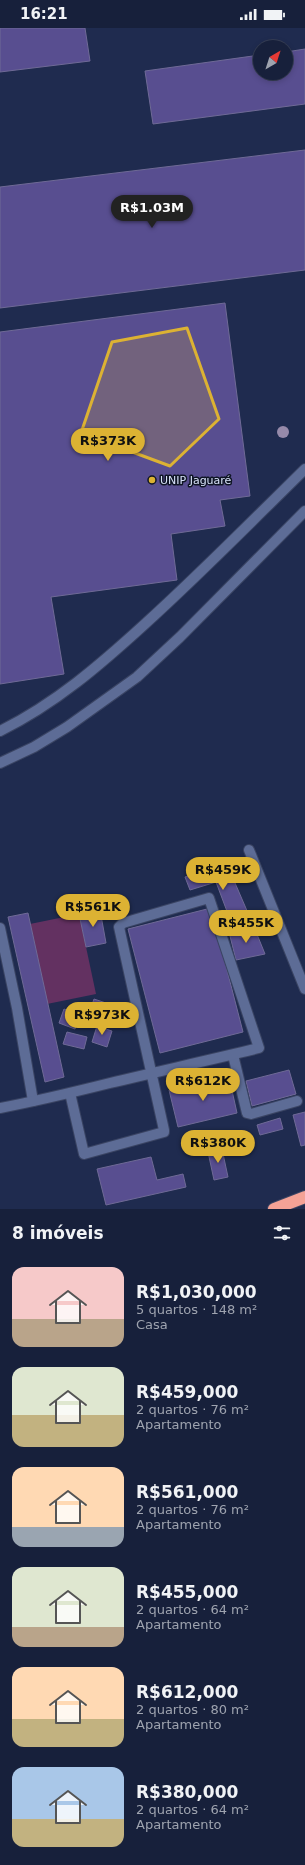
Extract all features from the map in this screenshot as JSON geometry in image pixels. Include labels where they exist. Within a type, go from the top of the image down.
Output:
[{"type":"highway","points":[[274,1209],[286,1206],[305,1197]]},
{"type":"lane","points":[[0,731],[51,703],[103,662],[182,590],[305,469]]},
{"type":"lane","points":[[0,763],[34,747],[67,727],[137,677],[180,637],[305,511]]},
{"type":"lane","points":[[249,850],[305,989]]},
{"type":"lane","points":[[0,1108],[151,1073],[233,1055],[259,1048],[260,1046],[211,900],[208,898],[123,923],[120,927],[151,1073],[164,1132],[85,1154],[83,1153],[70,1092]]},
{"type":"lane","points":[[0,928],[17,1008],[33,1101]]},
{"type":"lane","points":[[233,1055],[247,1113],[251,1114],[297,1101]]},
{"type":"highlighted area","points":[[187,328],[219,419],[170,466],[81,433],[112,342]]},
{"type":"shaded area","points":[[79,914],[96,994],[47,1004],[30,924]]},
{"type":"building","points":[[0,28],[85,28],[90,61],[0,72]]},
{"type":"building","points":[[305,49],[305,104],[153,124],[145,71],[253,56],[253,80],[293,80],[293,51]]},
{"type":"building","points":[[305,150],[305,270],[0,308],[0,187]]},
{"type":"building","points":[[225,303],[250,496],[220,500],[225,526],[171,534],[177,580],[51,597],[64,674],[0,684],[0,332]]},
{"type":"building","points":[[226,862],[254,927],[240,929],[235,912],[228,914],[216,882],[190,890],[185,877]]},
{"type":"building","points":[[211,908],[243,1032],[160,1053],[128,929]]},
{"type":"building","points":[[100,910],[106,943],[86,947],[79,914]]},
{"type":"building","points":[[28,913],[64,1077],[45,1082],[8,917]]},
{"type":"building","points":[[254,927],[265,954],[236,960],[229,932]]},
{"type":"building","points":[[94,999],[112,1005],[106,1025],[87,1019]]},
{"type":"building","points":[[64,1009],[80,1015],[75,1029],[59,1023]]},
{"type":"building","points":[[97,1026],[112,1031],[107,1047],[92,1042]]},
{"type":"building","points":[[67,1032],[87,1037],[84,1049],[63,1044]]},
{"type":"building","points":[[289,1070],[296,1094],[252,1106],[246,1081]]},
{"type":"building","points":[[229,1077],[237,1113],[178,1127],[169,1090]]},
{"type":"building","points":[[305,1112],[305,1145],[301,1146],[293,1115]]},
{"type":"building","points":[[280,1118],[283,1129],[260,1135],[257,1125]]},
{"type":"building","points":[[222,1149],[228,1177],[214,1180],[208,1152]]},
{"type":"building","points":[[151,1157],[157,1180],[183,1174],[186,1187],[106,1205],[97,1169]]},
{"type":"place","name":"UNIP Jaguaré","points":[[152,480]]}]
